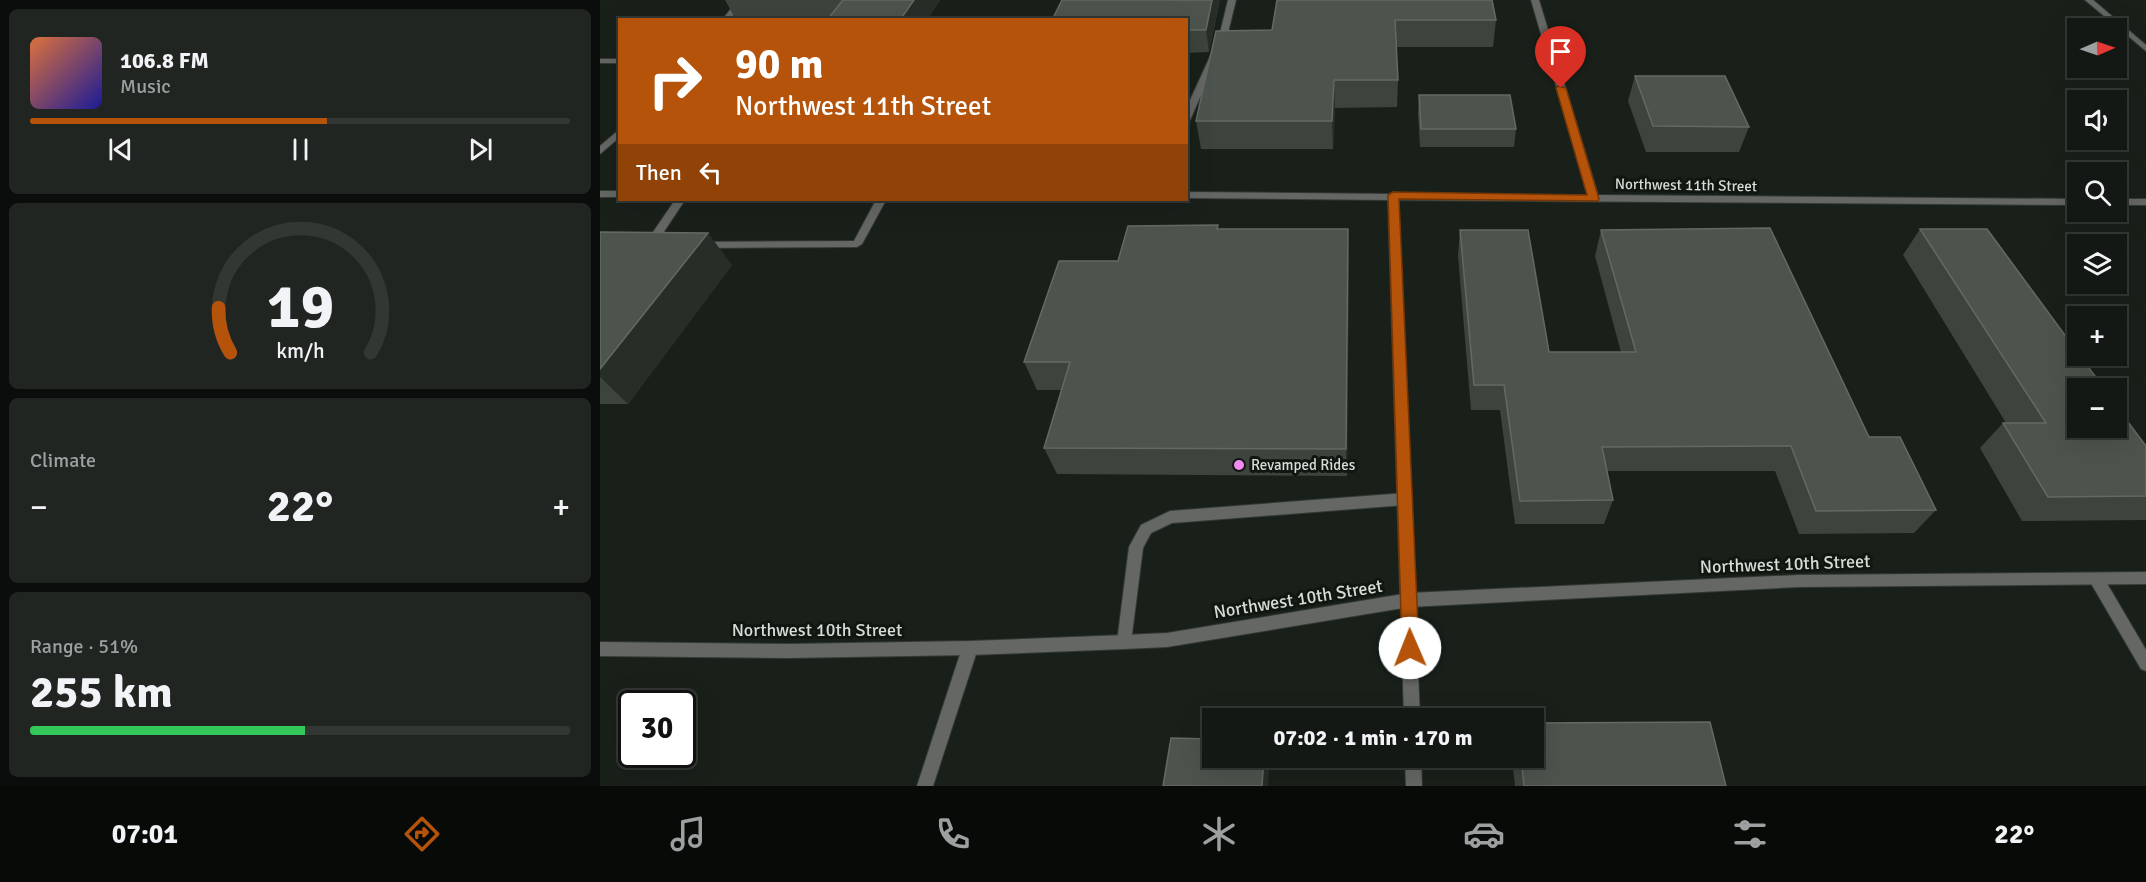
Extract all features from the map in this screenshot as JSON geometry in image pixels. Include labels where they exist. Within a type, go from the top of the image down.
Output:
[{"type":"street","points":[[727,18],[742,0]]},
{"type":"street","points":[[1188,116],[1223,37],[1232,0]]},
{"type":"street","points":[[1535,0],[1594,199]]},
{"type":"street","points":[[2089,0],[2146,49]]},
{"type":"street","points":[[600,61],[618,61]]},
{"type":"street","points":[[600,151],[618,134]]},
{"type":"street","points":[[600,194],[618,194]]},
{"type":"street","name":"Northwest 11th Street","points":[[1188,195],[2067,202]]},
{"type":"street","points":[[1393,195],[1412,708]]},
{"type":"street","points":[[672,243],[654,238],[679,201]]},
{"type":"street","points":[[693,245],[857,244],[880,201]]},
{"type":"street","points":[[2127,202],[2146,202]]},
{"type":"street","points":[[1124,642],[1136,547],[1146,529],[1170,518],[1405,499]]},
{"type":"street","name":"Northwest 10th Street","points":[[600,649],[788,651],[970,648],[1124,642],[1167,640],[1409,600],[1798,581],[2146,578]]},
{"type":"street","points":[[2097,580],[2146,664]]},
{"type":"street","points":[[925,786],[970,648]]},
{"type":"street","points":[[1413,768],[1414,786]]},
{"type":"building","points":[[843,0],[914,0],[901,18],[829,18]]},
{"type":"building","points":[[1062,0],[1212,0],[1206,30],[1188,30],[1188,18],[1053,18]]},
{"type":"building","points":[[1277,0],[1492,0],[1496,20],[1395,20],[1398,80],[1334,80],[1332,121],[1196,121],[1216,31],[1272,30]]},
{"type":"building","points":[[1635,76],[1725,76],[1749,127],[1653,126]]},
{"type":"building","points":[[1419,95],[1510,95],[1516,129],[1421,129]]},
{"type":"building","points":[[1218,225],[1217,229],[1348,229],[1346,449],[1044,448],[1070,362],[1024,362],[1059,261],[1118,261],[1128,226]]},
{"type":"building","points":[[1770,228],[1869,437],[1900,437],[1936,510],[1816,511],[1791,446],[1602,447],[1613,500],[1520,501],[1504,385],[1474,385],[1460,230],[1528,230],[1549,352],[1636,352],[1601,230]]},
{"type":"building","points":[[1920,229],[1987,229],[2067,338],[2067,366],[2088,366],[2096,378],[2067,378],[2067,438],[2127,438],[2127,421],[2146,446],[2146,496],[2048,497],[2003,423],[2046,423]]},
{"type":"building","points":[[600,232],[708,233],[600,369]]},
{"type":"building","points":[[1710,722],[1726,786],[1524,786],[1522,768],[1544,768],[1544,723]]},
{"type":"building","points":[[1171,738],[1202,739],[1202,768],[1263,768],[1262,786],[1163,786]]},
{"type":"place","name":"Revamped Rides","points":[[1239,465]]},
{"type":"route","points":[[1410,648],[1393,195],[1594,199],[1561,88]]}]
